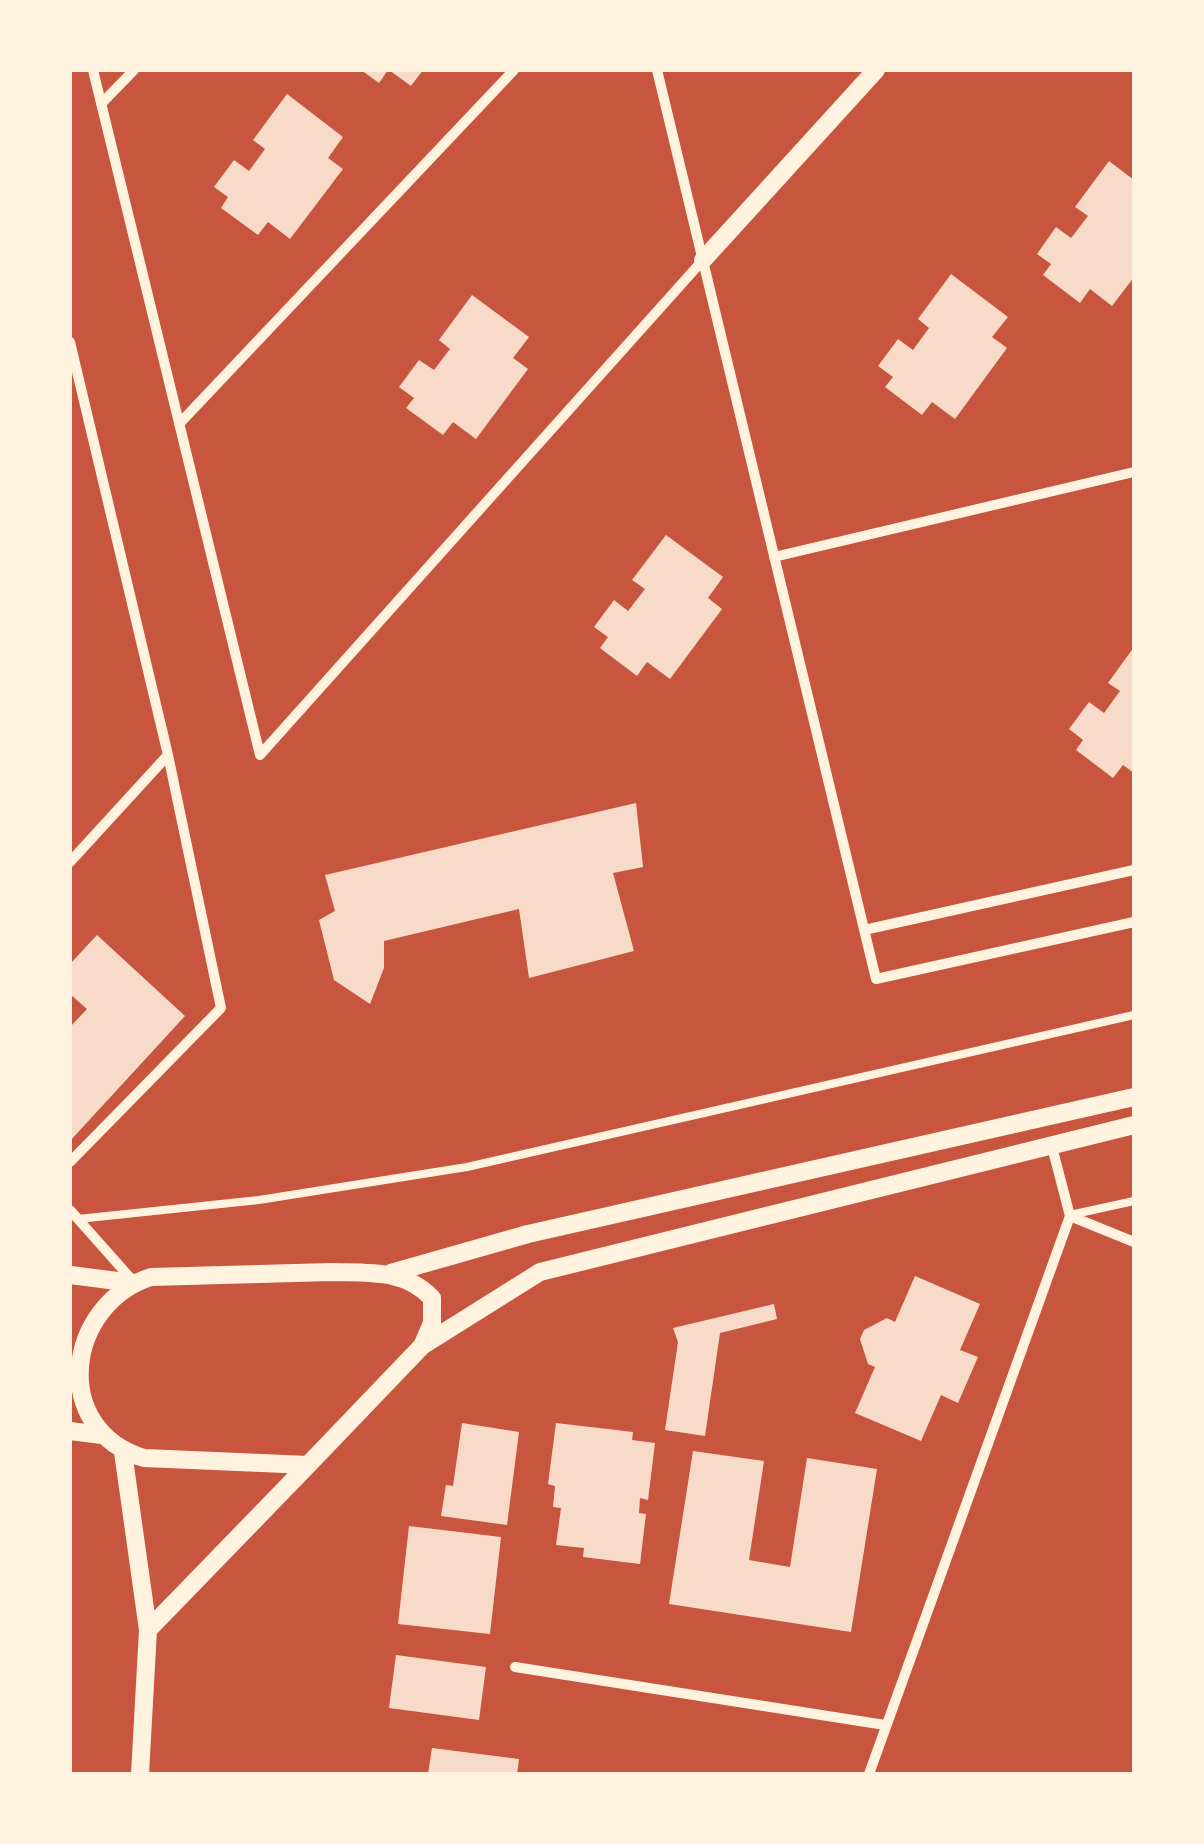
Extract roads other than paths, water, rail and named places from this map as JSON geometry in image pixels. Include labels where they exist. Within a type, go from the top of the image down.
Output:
[{"type":"street","points":[[94,70],[260,755],[876,70]]},
{"type":"street","points":[[102,104],[134,70]]},
{"type":"street","points":[[179,424],[514,70]]},
{"type":"street","points":[[658,70],[876,979],[1134,922]]},
{"type":"street","points":[[70,342],[168,755],[222,1008],[70,1162]]},
{"type":"street","points":[[70,394],[80,383]]},
{"type":"street","points":[[774,557],[1134,472]]},
{"type":"street","points":[[70,862],[168,755]]},
{"type":"street","points":[[864,930],[1134,870]]},
{"type":"street","points":[[308,1464],[144,1458],[124,1452],[102,1435],[86,1414],[78,1380],[83,1342],[108,1306],[133,1282],[151,1276],[391,1274],[528,1234],[1134,1097]]},
{"type":"street","points":[[148,1630],[422,1346],[540,1272],[1134,1125]]},
{"type":"street","points":[[870,1774],[1070,1216],[1051,1143]]},
{"type":"street","points":[[74,1214],[133,1282]]},
{"type":"street","points":[[1070,1216],[1134,1242]]},
{"type":"street","points":[[70,1274],[133,1282]]},
{"type":"street","points":[[391,1274],[417,1282],[432,1298],[432,1323],[422,1346]]},
{"type":"street","points":[[70,1431],[102,1435]]},
{"type":"street","points":[[124,1452],[148,1630],[140,1774]]},
{"type":"street","points":[[515,1667],[885,1725]]},
{"type":"lane","points":[[74,1214],[259,1200],[467,1167],[1134,1015]]},
{"type":"lane","points":[[1070,1216],[1134,1201]]}]
